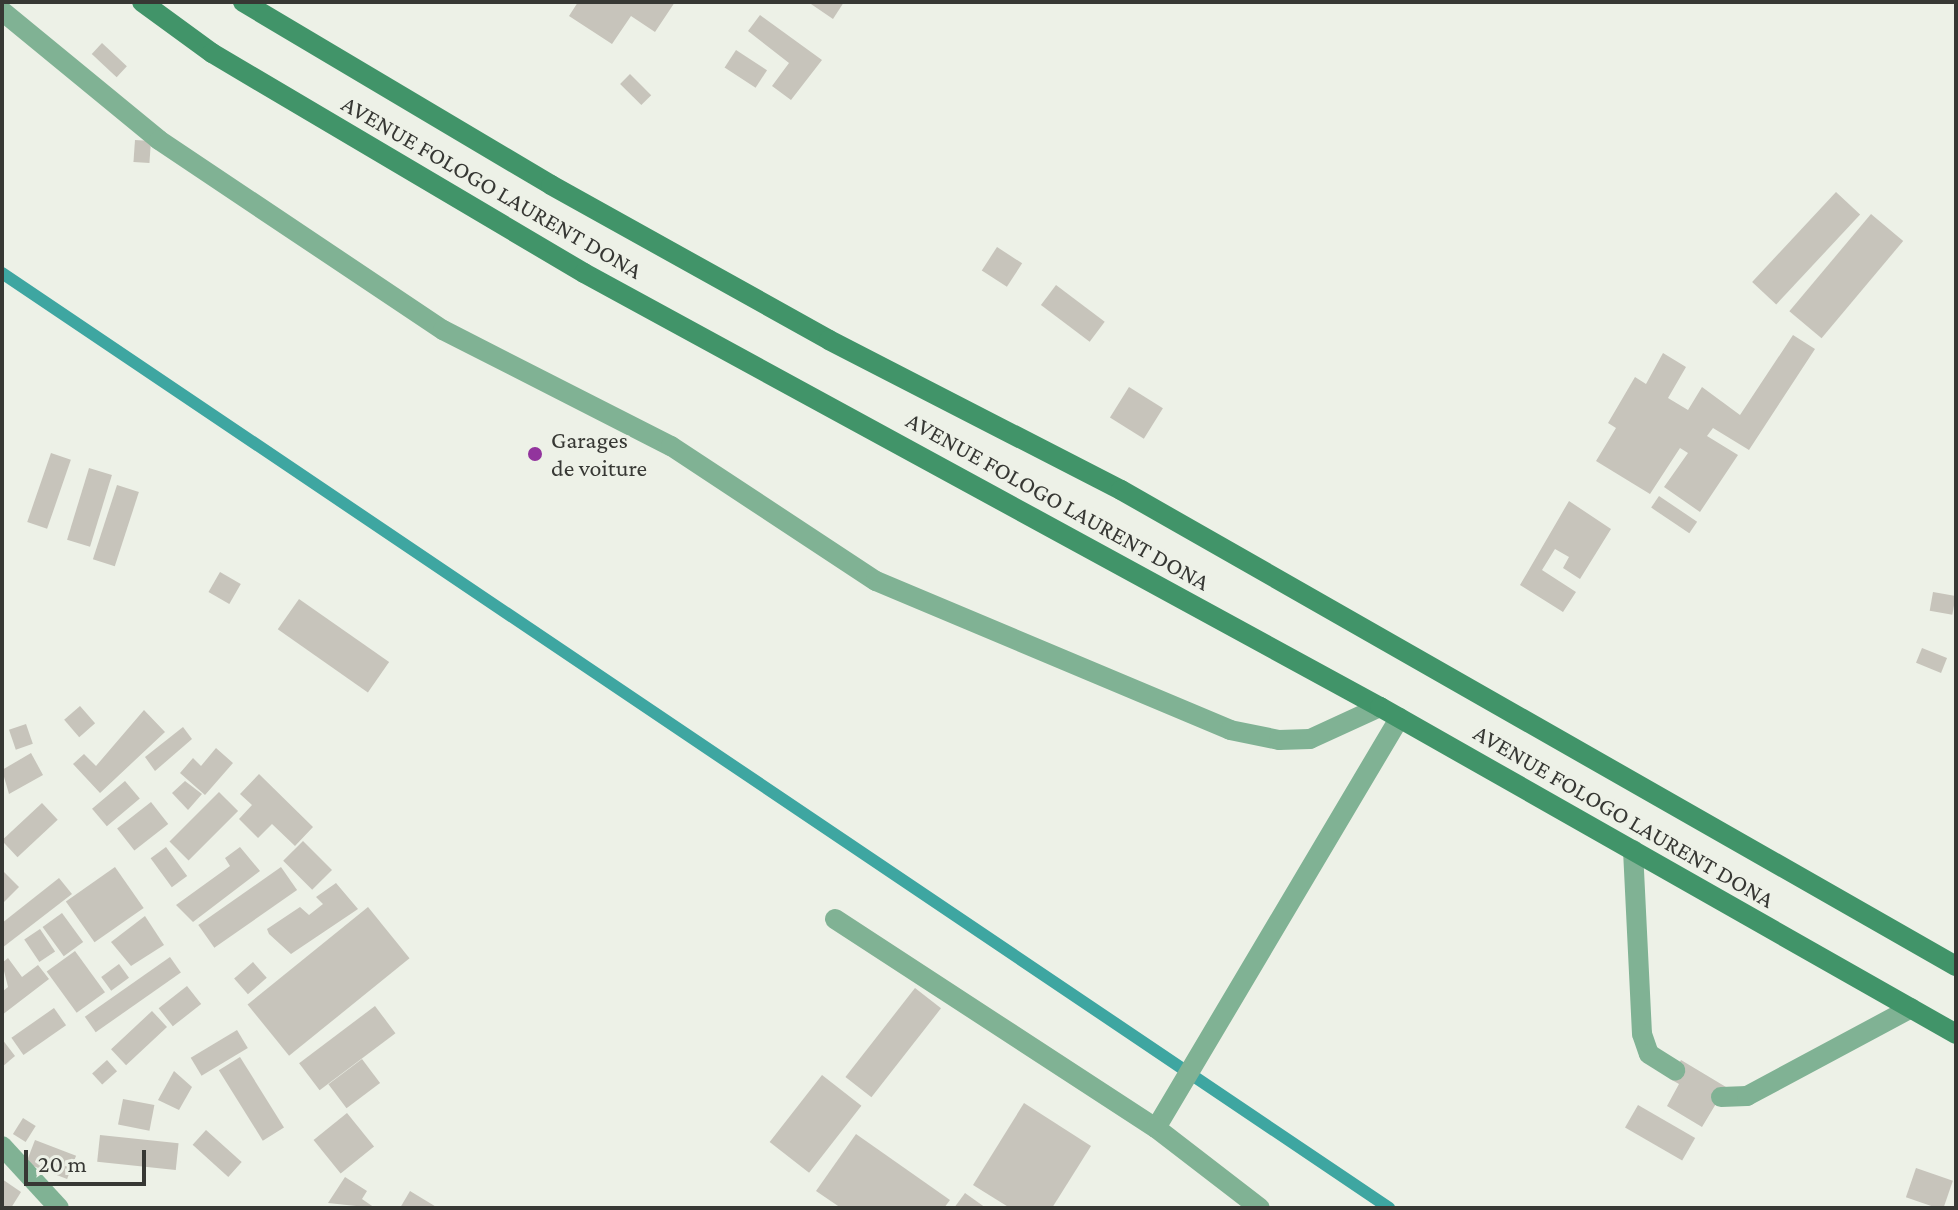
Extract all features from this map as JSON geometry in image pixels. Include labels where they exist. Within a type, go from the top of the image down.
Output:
[{"type":"main road","name":"AVENUE FOLOGO LAURENT DONA","points":[[142,2],[212,53],[584,273],[1380,707],[1956,1034]]},
{"type":"main road","name":"AVENUE FOLOGO LAURENT DONA","points":[[243,2],[551,185],[829,340],[1121,490],[1956,966]]},
{"type":"street","points":[[2,11],[159,140],[443,330],[671,446],[876,581],[1230,730],[1279,740],[1310,739],[1380,707]]},
{"type":"street","points":[[1156,1128],[1399,718]]},
{"type":"street","points":[[1633,850],[1642,1034],[1649,1054],[1675,1070]]},
{"type":"street","points":[[835,919],[1156,1128],[1260,1208]]},
{"type":"street","points":[[1721,1097],[1747,1096],[1911,1008]]},
{"type":"street","points":[[2,1146],[59,1208]]},
{"type":"building","points":[[578,2],[675,2],[655,32],[631,16],[612,44],[569,16]]},
{"type":"building","points":[[808,2],[844,2],[833,19]]},
{"type":"building","points":[[760,15],[822,60],[791,100],[772,86],[789,63],[748,31]]},
{"type":"building","points":[[102,43],[127,66],[117,77],[92,54]]},
{"type":"building","points":[[736,50],[767,70],[756,88],[725,68]]},
{"type":"building","points":[[630,74],[651,95],[641,105],[620,84]]},
{"type":"building","points":[[135,140],[151,141],[149,163],[133,162]]},
{"type":"building","points":[[1836,192],[1860,215],[1776,304],[1752,282]]},
{"type":"building","points":[[1871,214],[1903,241],[1822,338],[1789,311]]},
{"type":"building","points":[[997,247],[1022,263],[1007,287],[982,270]]},
{"type":"building","points":[[1056,285],[1105,322],[1090,342],[1041,305]]},
{"type":"building","points":[[1793,335],[1815,349],[1749,450],[1713,428],[1707,436],[1738,455],[1700,512],[1664,487],[1688,453],[1680,448],[1650,494],[1596,461],[1616,428],[1608,423],[1635,377],[1646,384],[1663,353],[1686,367],[1668,398],[1688,410],[1702,387],[1740,415]]},
{"type":"building","points":[[1129,387],[1163,408],[1144,439],[1110,418]]},
{"type":"building","points":[[51,453],[71,460],[47,529],[27,522]]},
{"type":"building","points":[[89,468],[112,475],[90,547],[67,540]]},
{"type":"building","points":[[117,485],[139,492],[115,566],[93,559]]},
{"type":"building","points":[[1659,496],[1697,522],[1689,533],[1651,508]]},
{"type":"building","points":[[1569,501],[1611,529],[1580,579],[1563,568],[1569,557],[1555,549],[1542,570],[1576,592],[1563,612],[1520,585]]},
{"type":"building","points":[[220,572],[241,584],[229,604],[209,592]]},
{"type":"building","points":[[1933,592],[1956,596],[1952,615],[1930,611]]},
{"type":"building","points":[[299,599],[389,662],[368,692],[278,629]]},
{"type":"building","points":[[1922,648],[1947,658],[1941,673],[1916,663]]},
{"type":"building","points":[[80,706],[95,723],[79,737],[64,720]]},
{"type":"building","points":[[144,710],[165,732],[100,793],[73,764],[84,754],[96,766]]},
{"type":"building","points":[[26,724],[33,744],[16,750],[9,730]]},
{"type":"building","points":[[183,727],[192,739],[155,771],[145,757]]},
{"type":"building","points":[[216,748],[233,763],[205,795],[180,773],[193,758],[201,766]]},
{"type":"building","points":[[31,753],[43,775],[9,794],[2,770]]},
{"type":"building","points":[[259,774],[313,827],[295,846],[272,824],[258,838],[239,819],[252,805],[240,794]]},
{"type":"building","points":[[125,781],[140,799],[107,826],[92,809]]},
{"type":"building","points":[[185,781],[202,794],[188,810],[172,793]]},
{"type":"building","points":[[219,792],[238,811],[189,861],[170,841]]},
{"type":"building","points":[[151,802],[168,824],[134,851],[117,828]]},
{"type":"building","points":[[42,803],[58,820],[17,857],[2,840]]},
{"type":"building","points":[[303,841],[332,870],[312,890],[283,861]]},
{"type":"building","points":[[166,847],[187,876],[172,887],[151,858]]},
{"type":"building","points":[[240,847],[260,871],[193,922],[176,905],[230,866],[225,858]]},
{"type":"building","points":[[115,867],[144,908],[95,942],[66,901]]},
{"type":"building","points":[[281,867],[297,890],[214,948],[198,925]]},
{"type":"building","points":[[2,870],[19,887],[2,904]]},
{"type":"building","points":[[59,878],[72,894],[2,948],[2,923]]},
{"type":"building","points":[[336,883],[358,909],[291,954],[269,934],[267,929],[300,907],[309,915],[323,904],[316,897]]},
{"type":"building","points":[[368,907],[410,958],[289,1056],[248,1005]]},
{"type":"building","points":[[62,913],[83,942],[64,956],[43,927]]},
{"type":"building","points":[[145,916],[164,945],[131,966],[111,942]]},
{"type":"building","points":[[40,929],[55,951],[39,962],[24,940]]},
{"type":"building","points":[[75,951],[105,992],[77,1013],[47,972]]},
{"type":"building","points":[[170,957],[181,973],[96,1032],[85,1017]]},
{"type":"building","points":[[8,958],[22,977],[38,965],[49,979],[2,1015],[2,992],[8,987],[2,963]]},
{"type":"building","points":[[253,962],[267,978],[248,994],[234,978]]},
{"type":"building","points":[[119,964],[129,978],[111,991],[101,977]]},
{"type":"building","points":[[187,986],[201,1004],[173,1026],[159,1008]]},
{"type":"building","points":[[915,988],[941,1008],[871,1097],[845,1077]]},
{"type":"building","points":[[375,1006],[395,1033],[320,1090],[299,1063]]},
{"type":"building","points":[[54,1008],[66,1025],[23,1055],[11,1038]]},
{"type":"building","points":[[152,1011],[167,1027],[126,1065],[111,1049]]},
{"type":"building","points":[[237,1030],[248,1048],[202,1076],[191,1058]]},
{"type":"building","points":[[2,1039],[15,1056],[2,1067]]},
{"type":"building","points":[[240,1057],[284,1127],[263,1141],[219,1070]]},
{"type":"building","points":[[362,1059],[380,1083],[347,1108],[328,1084]]},
{"type":"building","points":[[107,1060],[117,1071],[102,1085],[92,1073]]},
{"type":"building","points":[[1681,1060],[1726,1087],[1702,1127],[1667,1106],[1679,1084],[1670,1079]]},
{"type":"building","points":[[174,1071],[192,1087],[179,1110],[158,1100]]},
{"type":"building","points":[[822,1075],[861,1106],[809,1173],[770,1142]]},
{"type":"building","points":[[123,1099],[154,1105],[149,1131],[118,1125]]},
{"type":"building","points":[[1024,1103],[1091,1146],[1052,1208],[1010,1208],[973,1185]]},
{"type":"building","points":[[1638,1105],[1695,1138],[1682,1161],[1625,1128]]},
{"type":"building","points":[[347,1113],[374,1146],[341,1173],[314,1140]]},
{"type":"building","points":[[23,1118],[36,1126],[26,1142],[13,1134]]},
{"type":"building","points":[[206,1130],[242,1162],[228,1177],[193,1145]]},
{"type":"building","points":[[856,1134],[950,1200],[944,1208],[841,1208],[816,1191]]},
{"type":"building","points":[[100,1135],[179,1143],[176,1170],[97,1162]]},
{"type":"building","points":[[35,1140],[76,1156],[67,1179],[26,1163]]},
{"type":"building","points":[[1916,1168],[1953,1181],[1943,1208],[1906,1197]]},
{"type":"building","points":[[345,1177],[367,1191],[362,1199],[375,1208],[328,1203]]},
{"type":"building","points":[[2,1179],[21,1192],[11,1208],[2,1208]]},
{"type":"building","points":[[410,1191],[438,1208],[400,1208]]},
{"type":"building","points":[[965,1193],[986,1208],[954,1208]]},
{"type":"waterway","points":[[2,273],[1389,1208]]},
{"type":"place","name":"Garages de voiture","points":[[535,454]]}]
